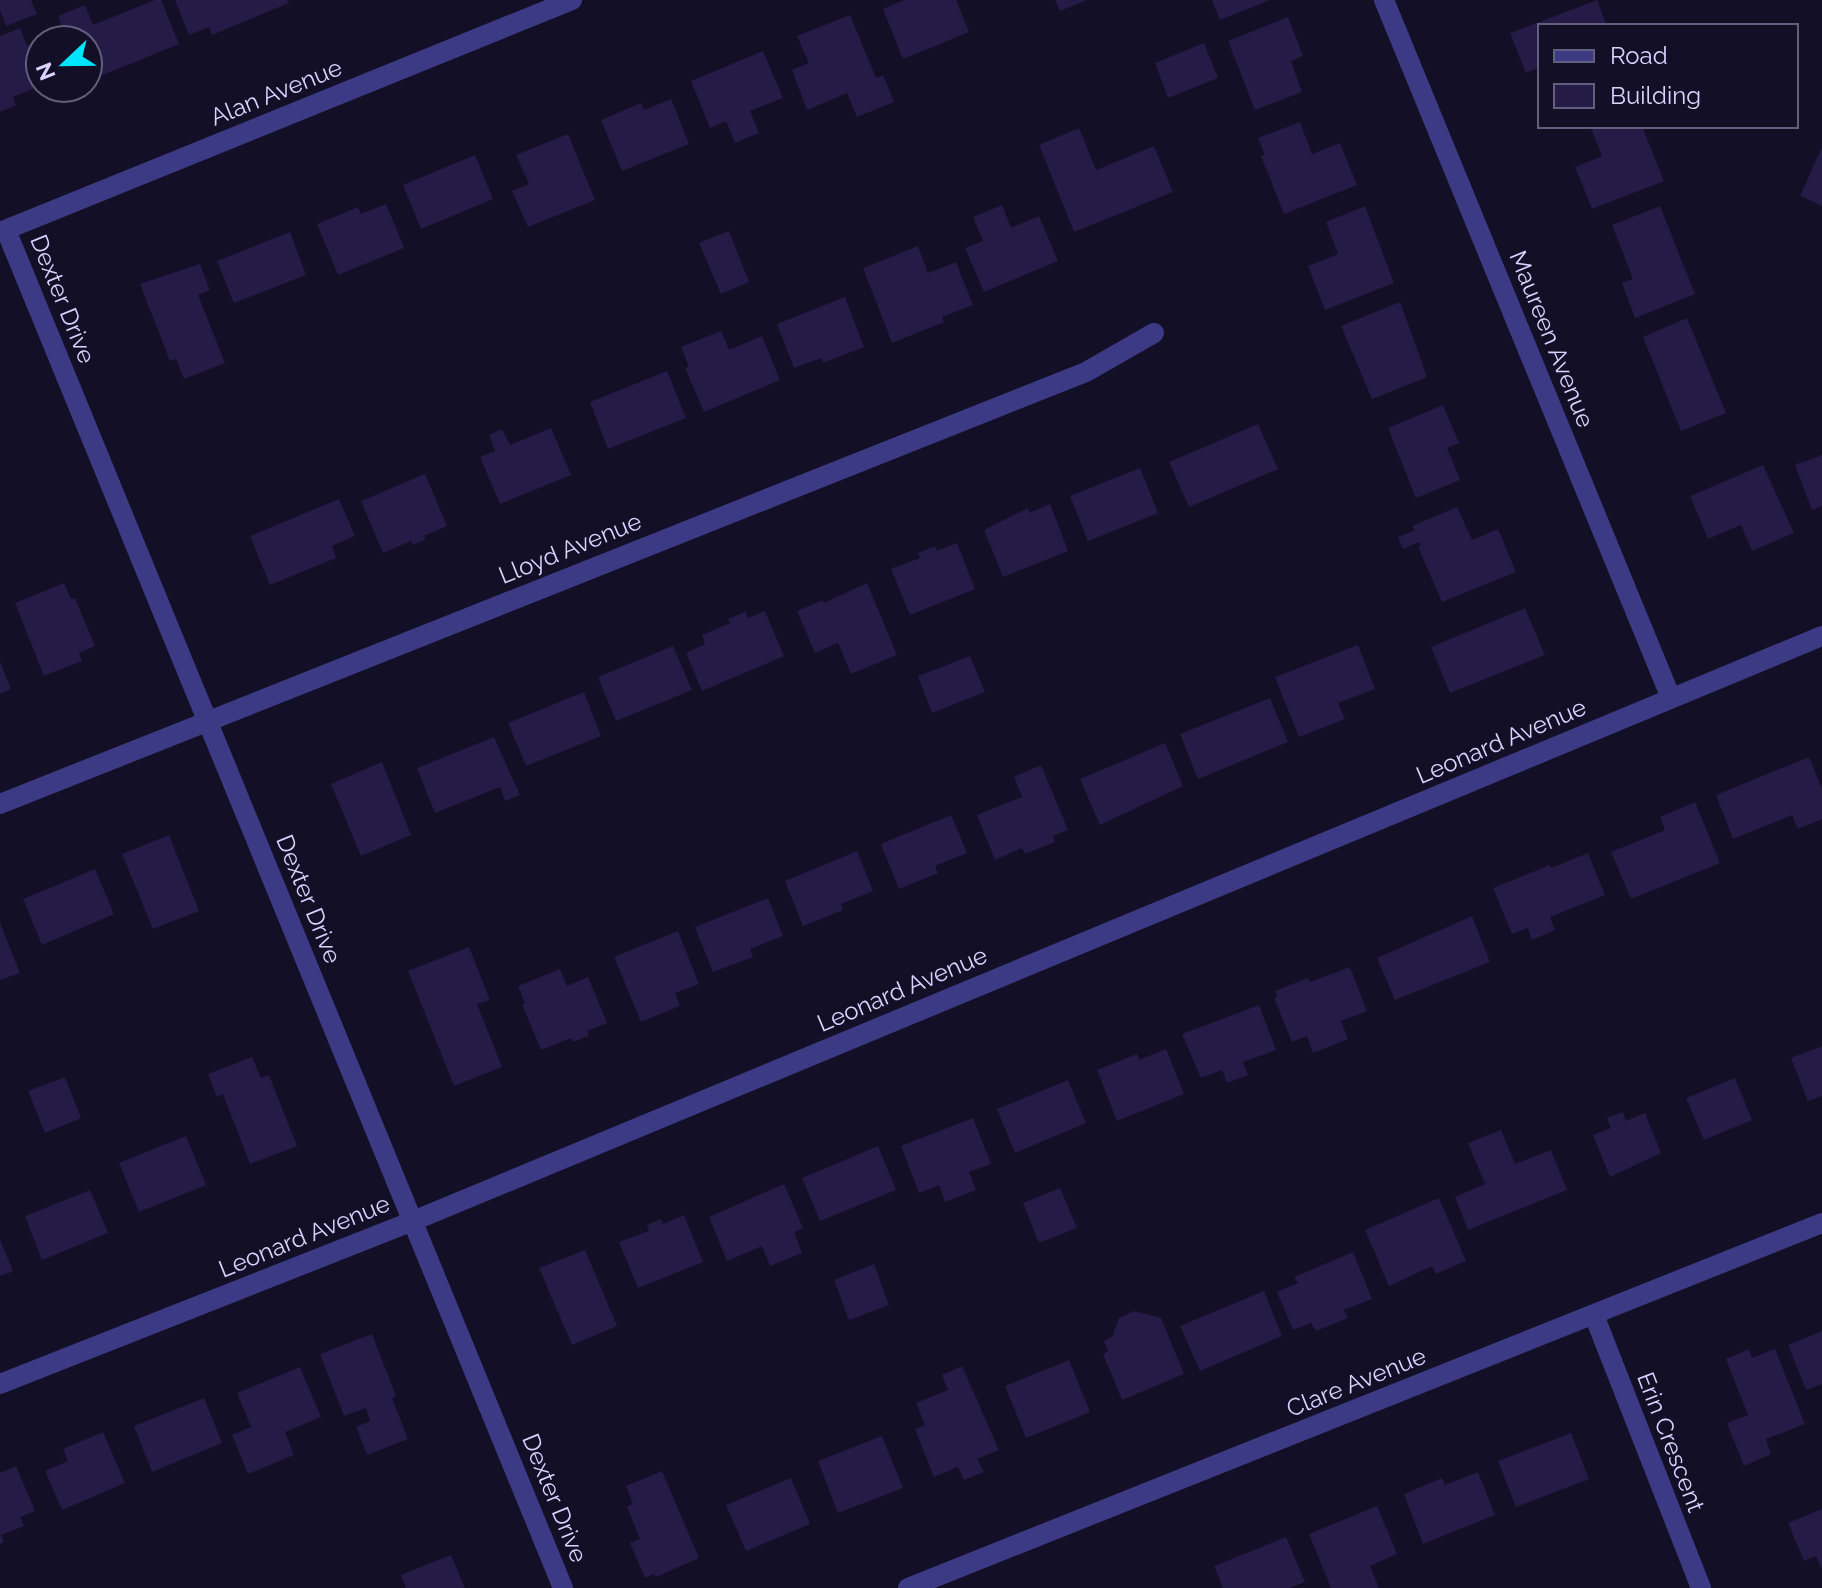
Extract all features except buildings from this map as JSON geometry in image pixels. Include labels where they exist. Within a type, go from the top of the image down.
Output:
[{"type":"street","name":"Alan Avenue","points":[[3,231],[572,0]]},
{"type":"street","name":"Maureen Avenue","points":[[1384,0],[1671,698]]},
{"type":"street","name":"Dexter Drive","points":[[3,231],[563,1588]]},
{"type":"street","name":"Lloyd Avenue","points":[[0,804],[1086,372],[1154,333]]},
{"type":"street","name":"Leonard Avenue","points":[[0,1384],[413,1221],[1822,636]]},
{"type":"street","name":"Clare Avenue","points":[[908,1588],[1822,1223]]},
{"type":"street","name":"Erin Crescent","points":[[1594,1315],[1701,1588]]}]
